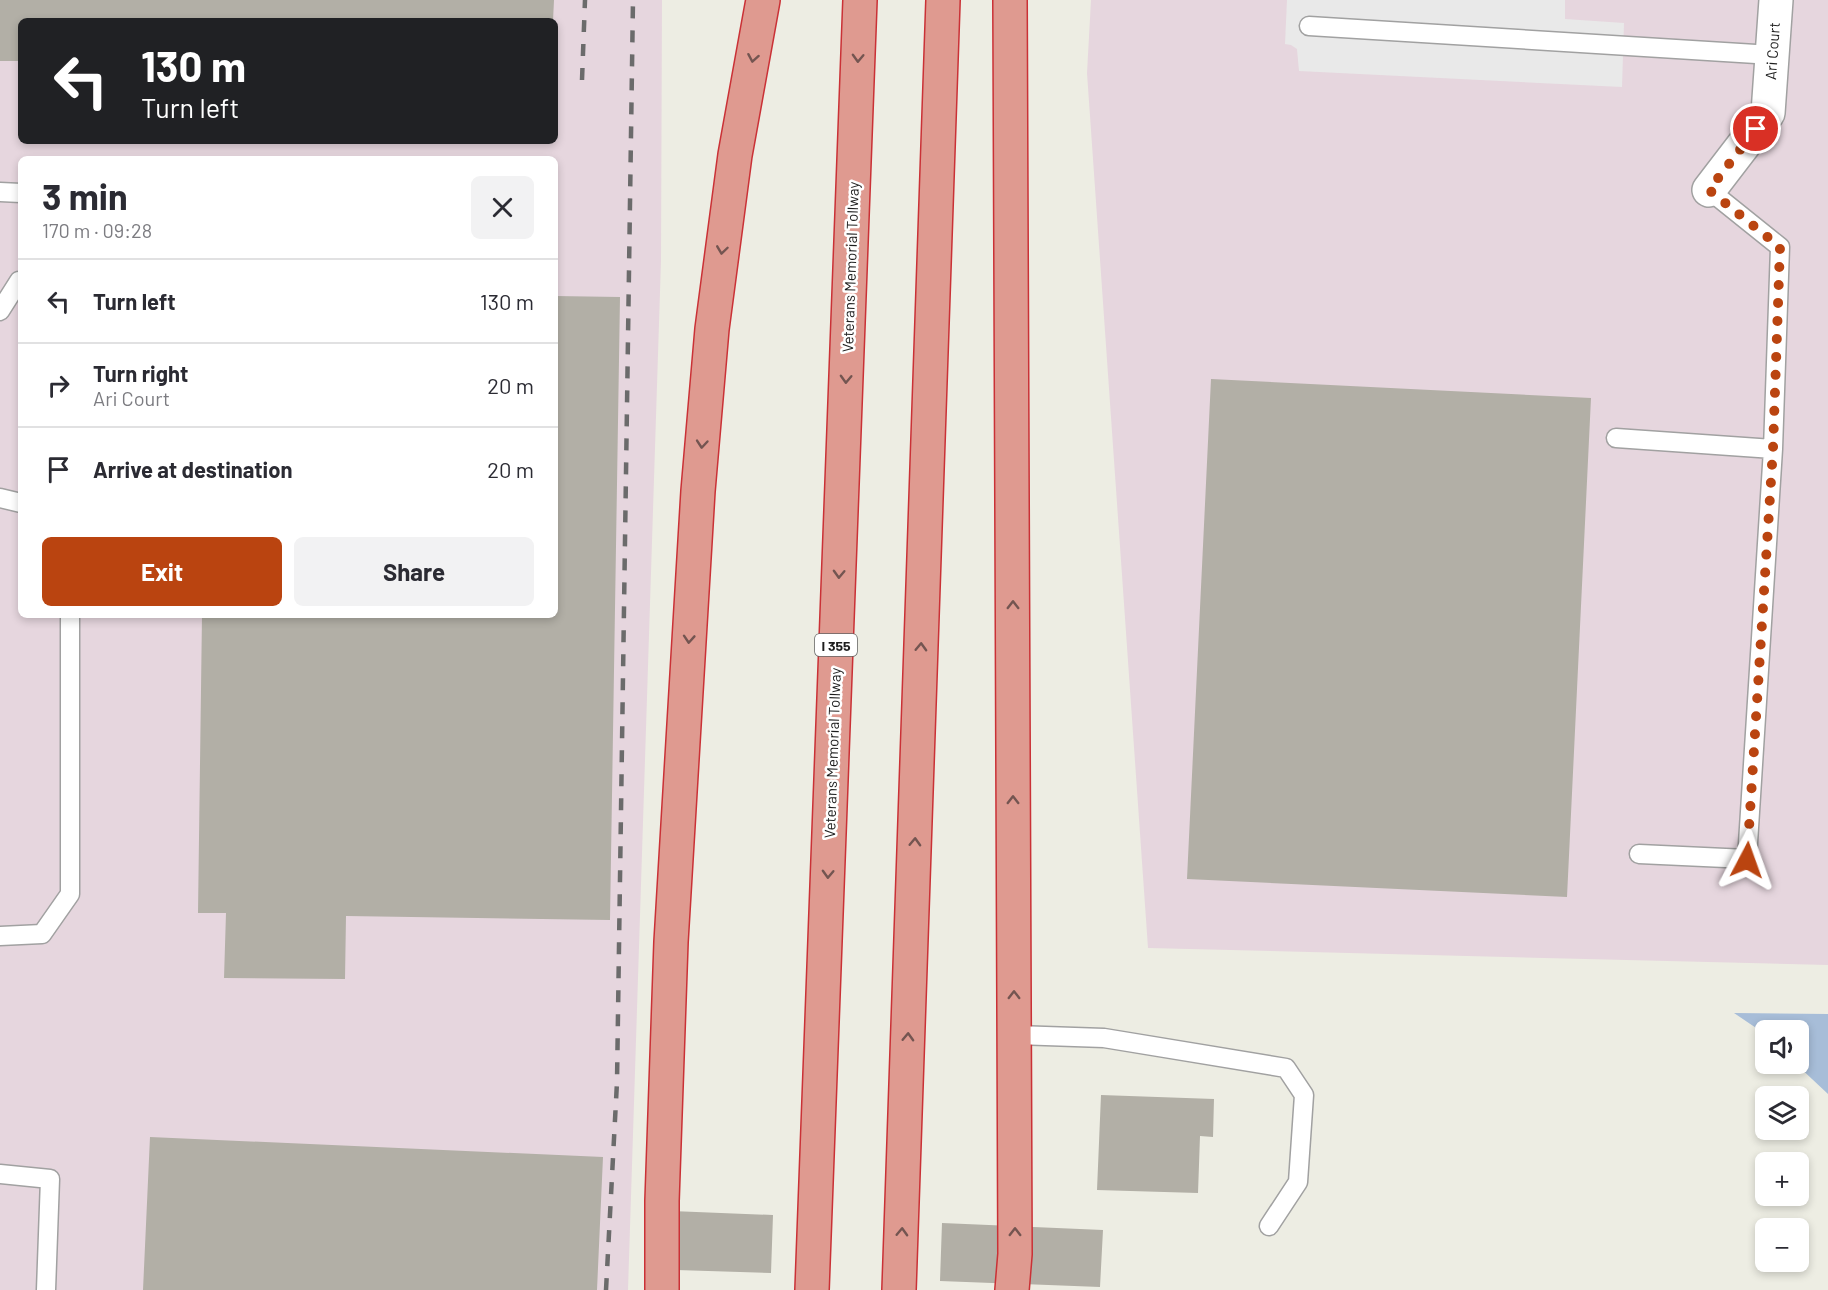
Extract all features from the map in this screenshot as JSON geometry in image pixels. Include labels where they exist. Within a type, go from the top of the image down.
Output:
[{"type":"highway","points":[[662,1290],[662,1201],[671,942],[698,491],[712,329],[735,155],[763,0]]},
{"type":"highway","name":"Veterans Memorial Tollway","points":[[812,1290],[860,0]]},
{"type":"highway","points":[[899,1290],[943,0]]},
{"type":"highway","points":[[1010,0],[1015,1254],[1012,1290]]},
{"type":"street","name":"Ari Court","points":[[1709,190],[1768,113],[1776,0]]},
{"type":"lane","points":[[1309,26],[1772,55]]},
{"type":"lane","points":[[1639,854],[1747,860],[1773,449],[1780,247],[1709,190]]},
{"type":"lane","points":[[0,192],[18,193]]},
{"type":"lane","points":[[0,311],[18,284]]},
{"type":"lane","points":[[1616,438],[1773,449]]},
{"type":"lane","points":[[0,498],[18,502]]},
{"type":"lane","points":[[0,936],[42,934],[70,894],[70,618]]},
{"type":"lane","points":[[1014,1035],[1104,1038],[1286,1068],[1304,1095],[1298,1182],[1269,1226]]},
{"type":"lane","points":[[0,1174],[50,1179],[46,1290]]},
{"type":"shaded area","points":[[0,0],[662,0],[661,261],[628,1290],[0,1290]]},
{"type":"shaded area","points":[[1091,0],[1828,0],[1828,965],[1148,948],[1087,73]]},
{"type":"shaded area","points":[[1287,0],[1565,0],[1565,19],[1624,23],[1622,87],[1299,71],[1297,49],[1285,44]]},
{"type":"water","points":[[1734,1013],[1828,1014],[1828,1094],[1807,1074],[1809,1074],[1809,1020],[1755,1020],[1755,1027]]},
{"type":"building","points":[[0,0],[554,0],[553,18],[18,18],[18,61],[0,61]]},
{"type":"building","points":[[558,296],[620,297],[610,920],[346,916],[345,979],[224,978],[226,913],[198,913],[202,618],[558,618]]},
{"type":"building","points":[[1211,379],[1591,398],[1567,897],[1187,879]]},
{"type":"building","points":[[1101,1095],[1214,1099],[1213,1137],[1200,1136],[1198,1193],[1097,1190]]},
{"type":"building","points":[[150,1137],[603,1157],[597,1290],[143,1290]]},
{"type":"building","points":[[647,1210],[773,1215],[771,1273],[645,1269]]},
{"type":"building","points":[[942,1223],[1103,1230],[1100,1287],[940,1281]]},
{"type":"railway","points":[[582,80],[585,0]]},
{"type":"railway","points":[[606,1290],[617,1082],[633,0]]},
{"type":"route","points":[[1747,860],[1773,449],[1780,247],[1709,190],[1756,129]]}]
